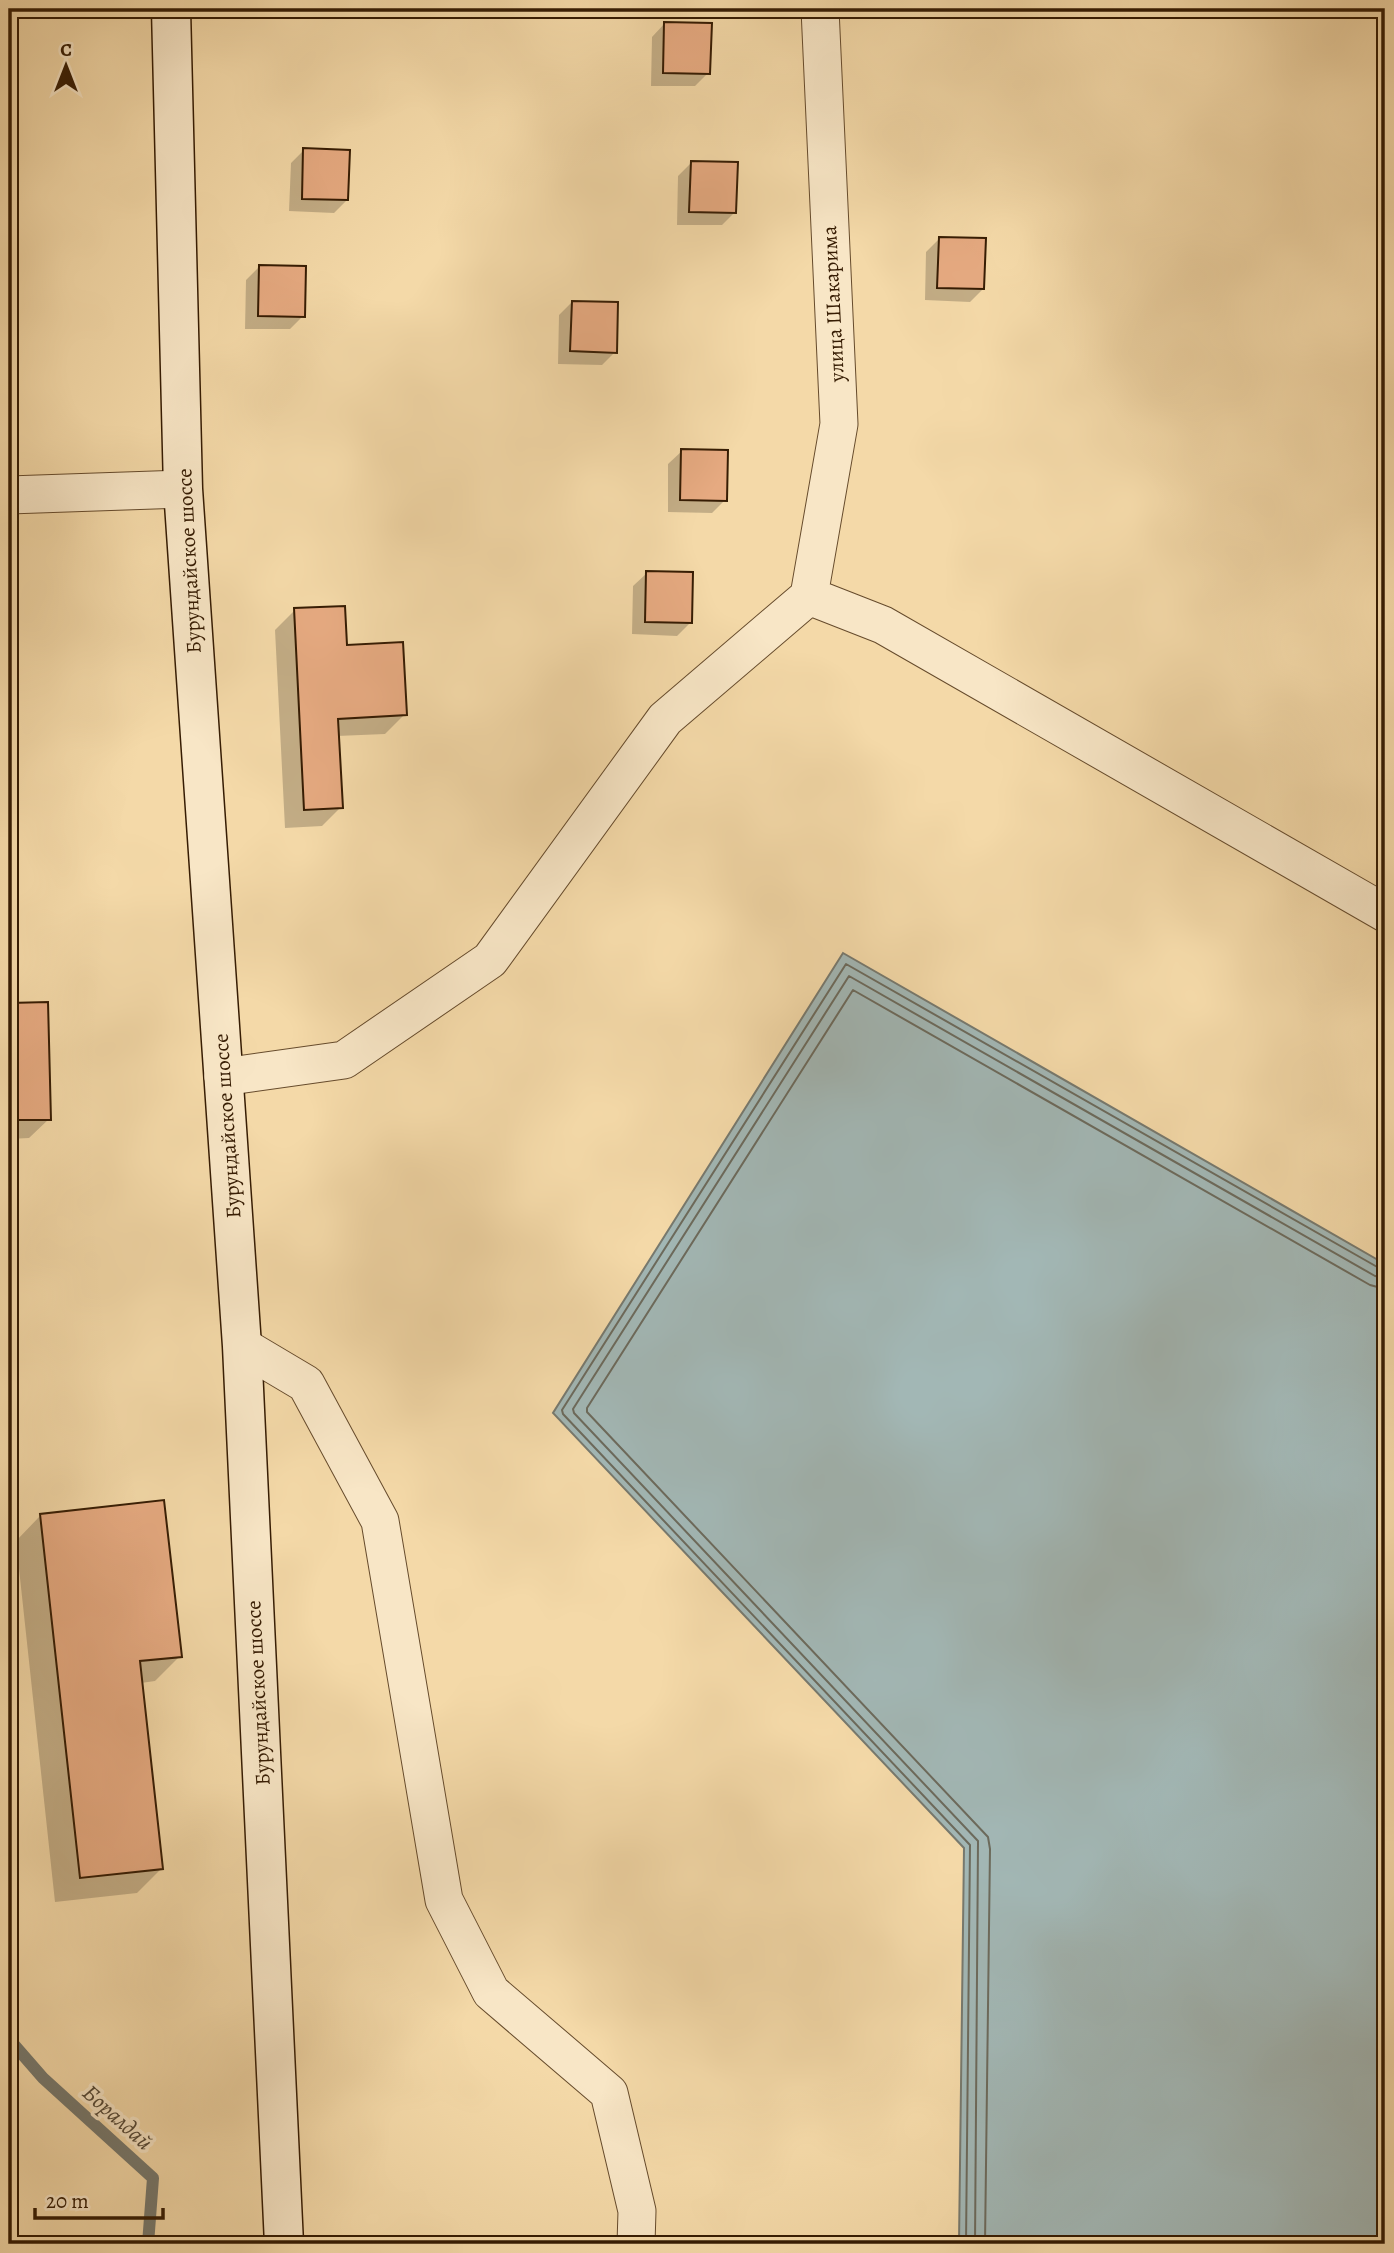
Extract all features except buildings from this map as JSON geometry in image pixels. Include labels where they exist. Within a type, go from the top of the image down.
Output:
[{"type":"main road","name":"Бурундайское шоссе","points":[[172,9],[183,489],[242,1346],[284,2244]]},
{"type":"street","name":"улица Шакарима","points":[[809,597],[839,424],[820,9]]},
{"type":"street","points":[[9,495],[183,489]]},
{"type":"street","points":[[223,1077],[344,1060],[490,960],[665,719],[809,597],[883,625],[1385,913]]},
{"type":"street","points":[[242,1346],[306,1384],[380,1521],[444,1900],[491,1992],[609,2094],[636,2211],[636,2244]]},
{"type":"water","points":[[843,953],[1385,1264],[1385,2244],[959,2244],[964,1848],[553,1413]]},
{"type":"waterway","name":"Боралдай","points":[[9,2039],[43,2078],[153,2178],[148,2244]]}]
